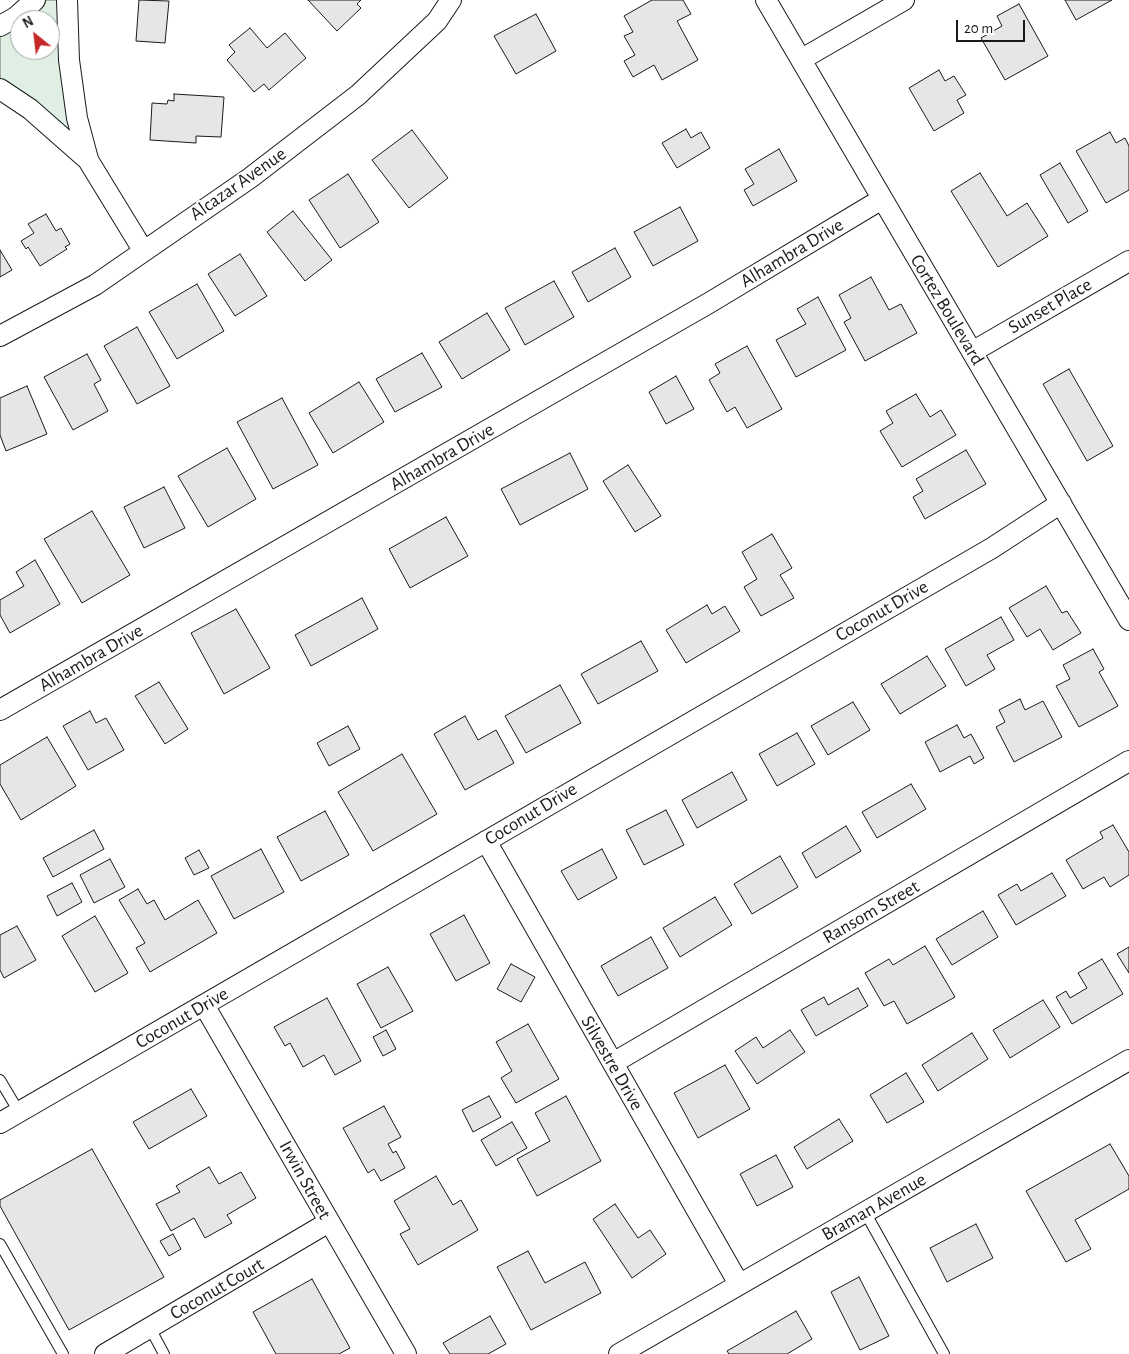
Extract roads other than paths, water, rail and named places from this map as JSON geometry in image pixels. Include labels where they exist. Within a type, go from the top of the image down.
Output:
[{"type":"street","points":[[0,26],[16,17],[35,0]]},
{"type":"street","points":[[67,0],[69,60],[77,118],[88,160],[143,250]]},
{"type":"street","name":"Alcazar Avenue","points":[[0,336],[94,285],[250,178],[358,95],[437,21],[451,0]]},
{"type":"street","name":"Cortez Boulevard","points":[[766,0],[1129,620]]},
{"type":"street","points":[[802,60],[904,0]]},
{"type":"street","points":[[0,89],[30,109],[88,160]]},
{"type":"street","name":"Alhambra Drive","points":[[0,710],[692,313],[882,200]]},
{"type":"street","name":"Sunset Place","points":[[972,352],[1129,261]]},
{"type":"street","name":"Coconut Drive","points":[[0,1123],[984,553],[1061,503]]},
{"type":"street","name":"Ransom Street","points":[[613,1063],[1129,761]]},
{"type":"street","name":"Silvestre Drive","points":[[486,841],[739,1284]]},
{"type":"street","name":"Irwin Street","points":[[204,1005],[406,1354]]},
{"type":"street","name":"Braman Avenue","points":[[619,1354],[1129,1060]]},
{"type":"street","name":"Coconut Court","points":[[105,1354],[329,1222]]},
{"type":"lane","points":[[0,1080],[19,1112]]},
{"type":"lane","points":[[866,1212],[944,1354]]},
{"type":"lane","points":[[0,1244],[63,1354]]},
{"type":"lane","points":[[150,1328],[164,1354]]}]
